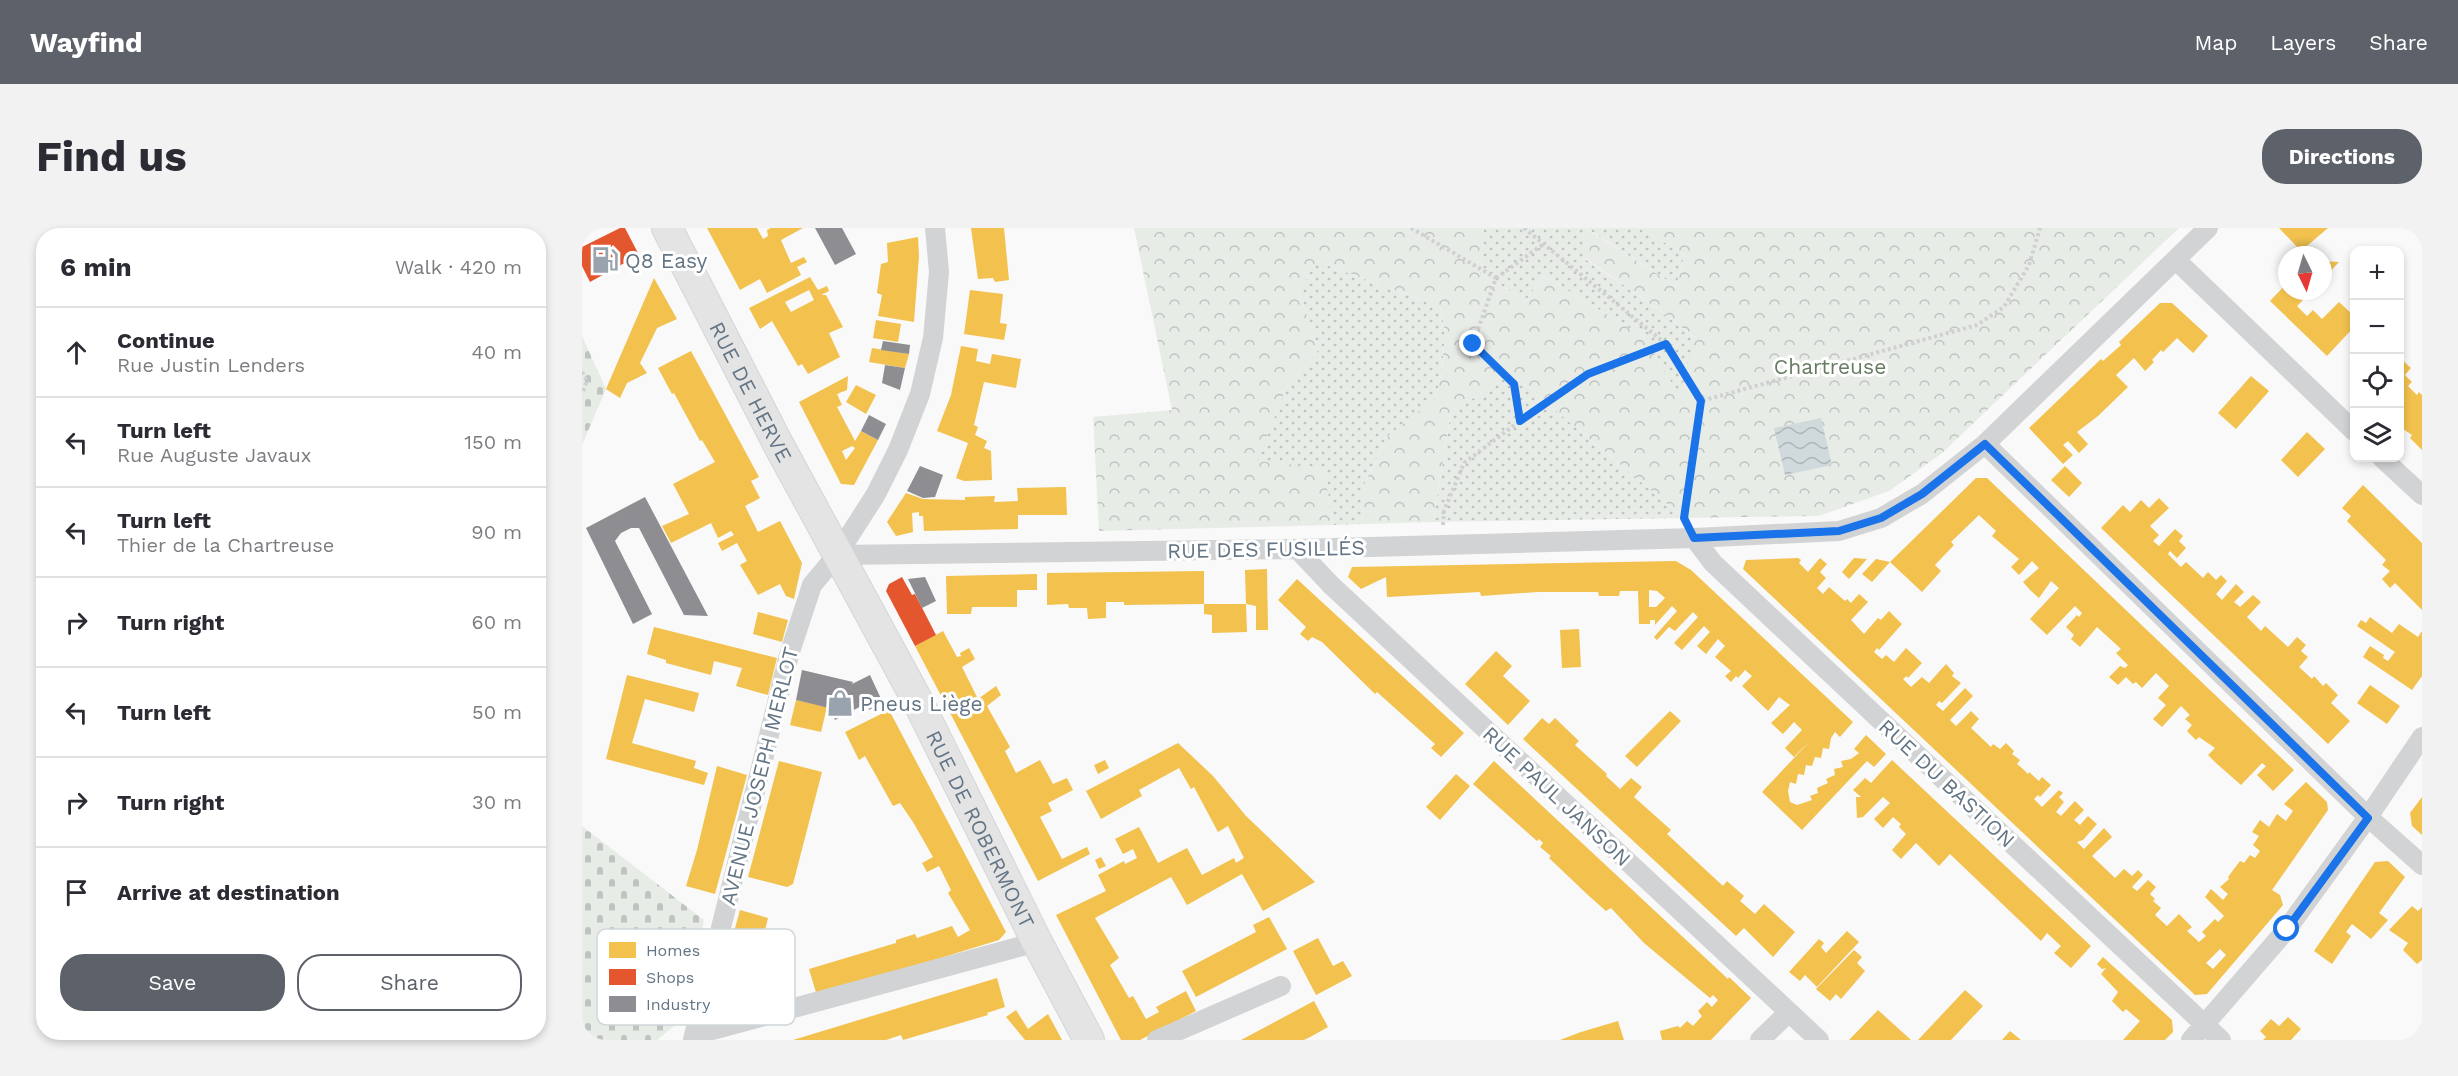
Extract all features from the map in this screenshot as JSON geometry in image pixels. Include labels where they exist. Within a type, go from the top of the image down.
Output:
[{"type":"main road","name":"RUE DE HERVE","points":[[667,228],[837,555]]},
{"type":"main road","name":"RUE DE ROBERMONT","points":[[837,555],[916,698],[1037,942],[1089,1040]]},
{"type":"street","name":"AVENUE JOSEPH MERLOT","points":[[721,929],[789,655],[812,585],[837,555],[876,494],[890,468],[920,394],[933,338],[939,273],[935,228]]},
{"type":"street","name":"RUE DES FUSILLÉS","points":[[837,555],[1297,549],[1694,538],[1839,531],[1881,518],[1922,494],[1985,444],[2208,228]]},
{"type":"street","points":[[2176,260],[2350,426]]},
{"type":"street","points":[[1985,444],[2368,818],[2422,865]]},
{"type":"street","points":[[2386,462],[2422,495]]},
{"type":"street","name":"RUE DU BASTION","points":[[1694,538],[1713,563],[2221,1040]]},
{"type":"street","name":"RUE PAUL JANSON","points":[[1297,549],[1331,585],[1820,1040]]},
{"type":"street","points":[[2191,1040],[2287,929],[2368,818],[2422,737]]},
{"type":"street","points":[[795,1009],[1037,942]]},
{"type":"street","points":[[1157,1040],[1281,986]]},
{"type":"street","points":[[1760,1040],[1789,1012]]},
{"type":"street","points":[[694,1037],[737,1025]]},
{"type":"path","points":[[1411,228],[1496,279]]},
{"type":"path","points":[[1524,228],[1666,344],[1701,401],[1684,518],[1694,538]]},
{"type":"path","points":[[1701,401],[1977,325],[2004,306],[2029,265],[2040,228]]},
{"type":"path","points":[[1520,421],[1514,384],[1473,344],[1496,279],[1542,244]]},
{"type":"path","points":[[1441,545],[1444,511],[1464,463],[1588,374],[1666,344]]},
{"type":"path","points":[[582,372],[587,381],[582,394]]},
{"type":"green space","name":"Chartreuse","points":[[1134,228],[1484,228],[1480,274],[1526,300],[1544,276],[1644,337],[1678,393],[1696,338],[1585,258],[1585,228],[1676,286],[1685,254],[1639,228],[2179,228],[1941,454],[1889,491],[1819,516],[1684,518],[1512,374],[1451,412],[1433,522],[1361,524],[1365,483],[1387,437],[1436,397],[1442,371],[1445,331],[1440,307],[1316,261],[1299,291],[1318,350],[1287,386],[1257,461],[1324,468],[1333,525],[1099,531],[1093,417],[1172,410]]},
{"type":"green space","points":[[1484,228],[1586,228],[1585,259],[1697,339],[1678,394],[1644,337],[1544,276],[1526,300],[1480,274]]},
{"type":"green space","points":[[1586,228],[1639,228],[1685,254],[1676,286]]},
{"type":"green space","points":[[1316,261],[1440,307],[1445,331],[1442,371],[1436,398],[1387,437],[1365,483],[1361,524],[1333,525],[1324,468],[1256,462],[1287,386],[1318,350],[1299,291]]},
{"type":"green space","points":[[582,336],[606,389],[582,445]]},
{"type":"green space","points":[[1512,374],[1684,518],[1433,522],[1451,412]]},
{"type":"green space","points":[[582,826],[704,920],[702,929],[597,929],[597,1025],[675,1025],[657,1040],[582,1040]]},
{"type":"water","points":[[1821,418],[1832,465],[1785,475],[1774,428]]},
{"type":"building: Homes","points":[[707,228],[757,228],[763,239],[768,236],[767,230],[771,228],[803,228],[781,240],[791,263],[804,257],[807,262],[797,267],[801,275],[767,293],[760,279],[740,290]]},
{"type":"building: Homes","points":[[971,228],[1004,228],[1009,280],[995,282],[993,278],[978,279]]},
{"type":"building: Homes","points":[[2279,228],[2328,228],[2307,246],[2296,246]]},
{"type":"building: Homes","points":[[918,237],[919,256],[914,322],[878,316],[882,295],[877,293],[881,264],[888,262],[887,243]]},
{"type":"building: Homes","points":[[2332,262],[2339,262],[2332,269]]},
{"type":"building: Homes","points":[[810,277],[818,290],[827,286],[829,291],[821,295],[826,295],[843,327],[829,333],[840,357],[808,374],[802,364],[798,366],[772,321],[760,329],[749,308]],"holes":[[[809,290],[814,300],[791,312],[785,302]]]},
{"type":"building: Homes","points":[[654,278],[677,319],[657,328],[640,363],[647,373],[627,383],[620,398],[606,389]]},
{"type":"building: Homes","points":[[970,290],[1003,294],[1000,323],[1007,324],[1004,340],[964,334]]},
{"type":"building: Homes","points":[[2278,293],[2278,300],[2303,300],[2297,306],[2307,316],[2313,310],[2322,319],[2339,302],[2350,312],[2350,331],[2327,356],[2270,301]]},
{"type":"building: Homes","points":[[2160,303],[2172,303],[2208,336],[2193,353],[2177,338],[2163,352],[2161,350],[2145,371],[2134,358],[2116,375],[2128,387],[2098,416],[2077,432],[2088,444],[2079,453],[2068,441],[2063,445],[2073,455],[2063,464],[2029,428],[2101,359],[2103,361],[2121,345],[2119,342]]},
{"type":"building: Homes","points":[[876,320],[901,324],[898,342],[873,338]]},
{"type":"building: Homes","points":[[961,346],[978,349],[976,361],[990,364],[992,354],[1021,359],[1016,388],[984,382],[974,425],[978,427],[975,435],[987,441],[984,448],[991,451],[992,480],[964,481],[956,478],[968,443],[937,431],[951,395]]},
{"type":"building: Homes","points":[[872,348],[909,354],[905,368],[869,362]]},
{"type":"building: Homes","points":[[691,351],[759,477],[751,481],[760,498],[745,506],[758,532],[780,521],[802,563],[794,599],[786,596],[780,584],[758,595],[740,565],[747,561],[737,543],[722,551],[718,543],[734,535],[731,531],[718,538],[711,523],[671,543],[662,526],[689,514],[673,484],[715,462],[702,440],[700,441],[658,368]]},
{"type":"building: Homes","points":[[2404,362],[2411,368],[2405,375],[2412,382],[2408,386],[2417,395],[2419,392],[2422,395],[2422,450],[2410,438],[2412,435],[2404,430]]},
{"type":"building: Homes","points":[[848,376],[847,390],[837,394],[842,405],[837,407],[855,441],[861,431],[878,440],[854,485],[841,484],[799,402]],"holes":[[[852,446],[855,448],[846,460],[842,451]]]},
{"type":"building: Homes","points":[[2251,376],[2269,391],[2236,429],[2218,413]]},
{"type":"building: Homes","points":[[856,385],[876,395],[866,414],[846,402]]},
{"type":"building: Homes","points":[[2307,432],[2325,449],[2298,477],[2281,460]]},
{"type":"building: Homes","points":[[2065,466],[2082,483],[2069,497],[2051,480]]},
{"type":"building: Homes","points":[[1976,478],[1987,478],[2294,770],[2273,791],[2257,775],[2266,766],[2262,763],[2241,785],[2208,755],[2215,748],[2199,737],[2196,740],[2187,731],[2192,725],[2185,719],[2190,715],[2181,706],[2162,727],[2153,719],[2166,705],[2158,698],[2169,686],[2156,673],[2142,688],[2136,682],[2133,684],[2126,677],[2118,685],[2109,677],[2120,666],[2125,668],[2128,665],[2116,653],[2121,649],[2097,627],[2080,647],[2071,639],[2074,635],[2066,627],[2082,613],[2075,606],[2047,635],[2030,619],[2059,588],[2051,581],[2039,598],[2030,590],[2023,582],[2039,568],[2032,561],[2019,575],[2011,567],[2019,559],[1992,536],[1996,531],[1979,515],[1951,542],[1954,545],[1935,565],[1941,571],[1922,592],[1890,562]]},
{"type":"building: Homes","points":[[2363,485],[2422,543],[2422,610],[2395,583],[2390,588],[2382,579],[2390,571],[2382,565],[2386,560],[2347,521],[2351,516],[2342,508]]},
{"type":"building: Homes","points":[[1066,487],[1067,515],[1018,515],[1018,529],[924,531],[923,516],[919,516],[919,512],[912,513],[913,532],[896,536],[887,522],[906,493],[923,499],[965,500],[965,497],[995,496],[994,502],[1018,501],[1017,488]]},
{"type":"building: Homes","points":[[2159,498],[2169,508],[2150,526],[2159,535],[2153,541],[2159,546],[2175,529],[2183,536],[2179,541],[2186,548],[2177,558],[2170,551],[2168,554],[2181,567],[2186,562],[2203,578],[2208,572],[2216,580],[2221,575],[2227,581],[2216,594],[2222,600],[2236,584],[2244,592],[2234,602],[2240,607],[2253,595],[2261,602],[2247,617],[2261,631],[2265,626],[2288,647],[2297,637],[2306,645],[2301,651],[2308,657],[2299,667],[2312,679],[2314,676],[2323,686],[2326,683],[2338,695],[2331,703],[2350,721],[2328,744],[2101,528],[2123,505],[2130,512],[2141,500],[2149,508]]},
{"type":"building: Homes","points":[[1798,558],[1801,560],[1799,563],[1808,572],[1820,558],[1827,564],[1820,572],[1826,578],[1817,588],[1823,594],[1829,587],[1845,601],[1847,599],[1851,603],[1859,594],[1868,602],[1851,620],[1864,634],[1878,618],[1881,620],[1889,611],[1902,624],[1879,650],[1877,648],[1874,652],[1882,659],[1886,655],[1894,662],[1906,648],[1922,663],[1908,678],[1907,676],[1903,679],[1911,687],[1922,677],[1929,683],[1946,664],[1954,673],[1952,676],[1961,683],[1942,703],[1939,701],[1936,705],[1943,711],[1965,688],[1973,696],[1950,720],[1956,726],[1971,711],[1979,719],[1971,728],[1991,747],[1993,744],[2000,749],[2006,743],[2014,751],[2012,754],[2020,760],[2017,764],[2039,781],[2042,777],[2051,785],[2040,797],[2038,795],[2034,799],[2042,807],[2059,790],[2063,793],[2059,797],[2064,802],[2056,812],[2061,816],[2075,801],[2084,810],[2074,820],[2080,825],[2088,816],[2097,824],[2083,840],[2077,842],[2084,849],[2104,828],[2112,837],[2092,856],[2115,878],[2124,869],[2132,876],[2138,870],[2143,875],[2132,887],[2137,891],[2148,880],[2156,887],[2150,894],[2155,899],[2153,901],[2161,908],[2155,915],[2167,926],[2179,914],[2192,927],[2187,931],[2199,942],[2206,936],[2202,932],[2215,919],[2218,922],[2224,916],[2205,897],[2211,889],[2223,900],[2228,894],[2220,887],[2229,879],[2228,877],[2240,861],[2244,863],[2250,855],[2255,858],[2260,851],[2253,845],[2259,836],[2252,832],[2260,820],[2269,827],[2277,814],[2286,821],[2293,811],[2284,804],[2306,782],[2327,802],[2328,810],[2272,890],[2280,895],[2283,905],[2207,994],[2195,995],[1743,569],[1746,560]],"holes":[[[2220,949],[2226,955],[2213,969],[2206,963]]]},
{"type":"building: Homes","points":[[1854,558],[1867,559],[1849,579],[1842,572]]},
{"type":"building: Homes","points":[[1876,559],[1890,562],[1872,582],[1862,574]]},
{"type":"building: Homes","points":[[1676,561],[1691,570],[1853,722],[1840,737],[1835,732],[1829,749],[1823,748],[1821,758],[1815,757],[1812,766],[1806,765],[1804,775],[1798,774],[1796,784],[1790,782],[1788,791],[1790,802],[1797,805],[1812,800],[1810,796],[1818,793],[1817,788],[1828,783],[1826,779],[1835,775],[1834,769],[1843,767],[1841,761],[1851,759],[1859,753],[1854,749],[1866,735],[1886,754],[1874,767],[1867,761],[1802,830],[1762,792],[1811,740],[1794,757],[1785,748],[1802,730],[1794,722],[1783,734],[1771,723],[1790,705],[1779,697],[1768,711],[1742,686],[1752,676],[1745,670],[1731,682],[1725,676],[1731,671],[1715,657],[1725,646],[1718,639],[1706,654],[1697,646],[1710,632],[1704,626],[1682,650],[1674,643],[1698,617],[1693,612],[1675,631],[1669,627],[1657,640],[1654,637],[1677,611],[1672,606],[1655,625],[1655,620],[1650,620],[1650,624],[1639,624],[1638,591],[1620,591],[1619,596],[1599,596],[1598,592],[1538,592],[1481,596],[1480,592],[1387,597],[1386,577],[1361,589],[1348,577],[1352,567]],"holes":[[[1649,590],[1657,591],[1665,598],[1656,607],[1649,607]]]},
{"type":"building: Homes","points":[[1267,569],[1268,630],[1256,630],[1256,606],[1246,604],[1245,570]]},
{"type":"building: Homes","points":[[1204,571],[1204,604],[1124,605],[1124,602],[1106,602],[1106,618],[1088,619],[1087,608],[1069,608],[1068,604],[1047,605],[1047,573]]},
{"type":"building: Homes","points":[[1037,574],[1037,590],[1017,590],[1017,607],[972,607],[971,614],[947,614],[946,576]]},
{"type":"building: Homes","points":[[1297,579],[1464,733],[1441,757],[1431,748],[1435,744],[1377,692],[1375,694],[1322,642],[1312,637],[1308,641],[1300,634],[1306,627],[1278,600]]},
{"type":"building: Homes","points":[[1204,604],[1246,604],[1247,632],[1212,633],[1212,615],[1204,614]]},
{"type":"building: Homes","points":[[758,612],[788,620],[782,642],[753,634]]},
{"type":"building: Homes","points":[[2370,617],[2392,633],[2399,624],[2418,637],[2422,631],[2422,676],[2412,690],[2363,657],[2370,646],[2384,655],[2383,658],[2388,661],[2395,652],[2357,626],[2361,620],[2366,623]]},
{"type":"building: Homes","points":[[654,627],[777,658],[768,695],[736,686],[742,668],[714,661],[711,675],[666,663],[666,660],[647,654]]},
{"type":"building: Homes","points":[[1579,629],[1581,667],[1562,668],[1560,630]]},
{"type":"building: Homes","points":[[943,631],[957,657],[969,648],[975,659],[962,667],[978,699],[996,686],[1001,695],[987,706],[1010,747],[1005,751],[1016,773],[1040,760],[1053,784],[1067,778],[1073,790],[1048,803],[1052,811],[1040,817],[1062,859],[1087,847],[1090,854],[1038,881],[915,646]]},
{"type":"building: Homes","points":[[1496,651],[1512,666],[1503,676],[1530,701],[1508,725],[1465,684]]},
{"type":"building: Homes","points":[[627,675],[699,693],[694,712],[645,699],[632,743],[696,761],[694,768],[708,773],[704,785],[606,759]]},
{"type":"building: Homes","points":[[2370,685],[2400,706],[2387,724],[2357,703]]},
{"type":"building: Homes","points":[[796,700],[827,707],[821,732],[790,725]]},
{"type":"building: Homes","points":[[889,710],[1006,932],[999,940],[817,996],[809,969],[896,943],[896,940],[915,934],[917,938],[952,926],[958,937],[970,930],[948,893],[951,890],[939,866],[927,872],[922,863],[933,857],[913,822],[900,803],[893,806],[865,756],[859,760],[845,732]]},
{"type":"building: Homes","points":[[1670,711],[1681,721],[1637,767],[1625,756]]},
{"type":"building: Homes","points":[[1542,718],[1549,724],[1555,718],[1579,741],[1575,745],[1620,789],[1631,778],[1642,787],[1634,797],[1671,830],[1667,834],[1723,886],[1727,881],[1744,896],[1740,901],[1755,914],[1764,904],[1795,932],[1773,957],[1744,928],[1736,936],[1523,739]]},
{"type":"building: Homes","points":[[1178,743],[1213,776],[1246,816],[1315,882],[1263,911],[1242,874],[1187,905],[1171,877],[1095,918],[1119,958],[1110,965],[1129,998],[1133,996],[1146,1019],[1159,1012],[1156,1007],[1186,991],[1196,1011],[1140,1040],[1121,1040],[1056,915],[1106,891],[1098,875],[1124,861],[1125,864],[1137,858],[1133,849],[1123,854],[1115,839],[1139,827],[1158,863],[1187,848],[1202,875],[1234,858],[1236,863],[1244,858],[1228,826],[1218,832],[1194,787],[1191,789],[1179,768],[1139,790],[1142,796],[1101,819],[1086,791]]},
{"type":"building: Homes","points":[[1105,760],[1109,768],[1098,774],[1094,765]]},
{"type":"building: Homes","points":[[1892,760],[2091,946],[2071,968],[2054,953],[2061,946],[2047,933],[2041,941],[1950,854],[1939,866],[1916,843],[1901,859],[1892,850],[1906,834],[1899,827],[1901,824],[1893,817],[1883,828],[1874,819],[1890,803],[1883,797],[1863,817],[1857,818],[1856,797],[1861,797],[1853,790],[1865,778],[1871,783]]},
{"type":"building: Homes","points":[[779,761],[822,772],[793,884],[787,887],[748,877]]},
{"type":"building: Homes","points":[[1494,761],[1751,998],[1711,1040],[1662,1040],[1660,1031],[1678,1026],[1680,1028],[1687,1021],[1693,1026],[1702,1016],[1698,1011],[1707,1002],[1712,1007],[1718,1000],[1713,995],[1710,998],[1644,943],[1611,908],[1606,911],[1549,858],[1551,856],[1540,847],[1543,843],[1539,839],[1537,841],[1473,784]]},
{"type":"building: Homes","points":[[717,766],[747,775],[715,894],[686,886]]},
{"type":"building: Homes","points":[[1456,774],[1470,786],[1440,820],[1426,807]]},
{"type":"building: Homes","points":[[2422,797],[2422,835],[2412,826],[2410,813]]},
{"type":"building: Homes","points":[[1101,857],[1106,866],[1099,869],[1095,860]]},
{"type":"building: Homes","points":[[2388,861],[2405,877],[2379,913],[2388,920],[2371,939],[2352,924],[2346,932],[2351,936],[2332,964],[2314,951],[2375,862]]},
{"type":"building: Homes","points":[[2412,906],[2418,911],[2422,907],[2422,960],[2417,964],[2403,950],[2408,943],[2389,930]]},
{"type":"building: Homes","points":[[740,910],[768,918],[765,929],[735,929]]},
{"type":"building: Homes","points":[[1269,917],[1287,949],[1196,997],[1182,971],[1256,932],[1253,925]]},
{"type":"building: Homes","points":[[1847,931],[1859,942],[1817,987],[1805,975],[1800,981],[1789,972],[1819,939],[1824,943],[1821,947],[1826,953]]},
{"type":"building: Homes","points":[[1318,938],[1333,966],[1343,961],[1352,976],[1316,995],[1293,951]]},
{"type":"building: Homes","points":[[1854,950],[1862,957],[1857,963],[1865,971],[1841,999],[1836,994],[1830,1001],[1816,989]]},
{"type":"building: Homes","points":[[2103,957],[2172,1020],[2173,1032],[2165,1040],[2123,1040],[2140,1021],[2126,1009],[2123,1012],[2112,1001],[2118,992],[2101,974],[2106,968],[2102,969],[2097,964]]},
{"type":"building: Homes","points":[[997,978],[1005,1007],[987,1013],[988,1015],[903,1040],[901,1035],[886,1040],[793,1040]]},
{"type":"building: Homes","points":[[1965,990],[1983,1006],[1951,1040],[1918,1040]]},
{"type":"building: Homes","points":[[1314,1001],[1328,1027],[1312,1036],[1304,1040],[1241,1040]]},
{"type":"building: Homes","points":[[1016,1010],[1028,1029],[1048,1014],[1062,1040],[1025,1040],[1006,1017]]},
{"type":"building: Homes","points":[[1878,1010],[1911,1040],[1849,1040]]},
{"type":"building: Homes","points":[[2288,1017],[2301,1029],[2291,1040],[2263,1040],[2266,1037],[2260,1031],[2271,1019],[2279,1026]]},
{"type":"building: Homes","points":[[1618,1021],[1624,1040],[1560,1040],[1581,1032]]},
{"type":"building: Homes","points":[[2010,1031],[2021,1040],[2002,1040]]},
{"type":"building: Shops","name":"Q8 Easy","points":[[620,228],[625,228],[639,255],[590,282],[582,266],[582,247]]},
{"type":"building: Shops","points":[[902,577],[912,595],[915,594],[936,635],[915,646],[886,591],[889,584]]},
{"type":"building: Industry","points":[[815,228],[842,228],[856,254],[835,265]]},
{"type":"building: Industry","points":[[883,341],[910,345],[909,354],[881,350]]},
{"type":"building: Industry","points":[[885,365],[905,368],[900,390],[882,383]]},
{"type":"building: Industry","points":[[869,415],[886,424],[878,440],[861,431]]},
{"type":"building: Industry","points":[[920,466],[943,475],[935,497],[923,498],[907,491]]},
{"type":"building: Industry","points":[[645,497],[708,616],[684,615],[639,528],[631,528],[621,533],[615,541],[652,614],[633,624],[586,528]]},
{"type":"building: Industry","points":[[925,577],[936,601],[922,608],[908,579]]},
{"type":"building: Industry","points":[[802,670],[853,682],[852,684],[870,675],[883,703],[869,710],[867,703],[835,720],[829,708],[796,700]]},
{"type":"place","name":"Q8 Easy","points":[[605,260]]},
{"type":"place","name":"Pneus Liège","points":[[840,703]]},
{"type":"route","points":[[1473,344],[1514,384],[1520,421],[1588,374],[1666,344],[1701,401],[1684,518],[1694,538],[1839,531],[1881,518],[1922,494],[1985,444],[2368,818],[2287,929]]}]
